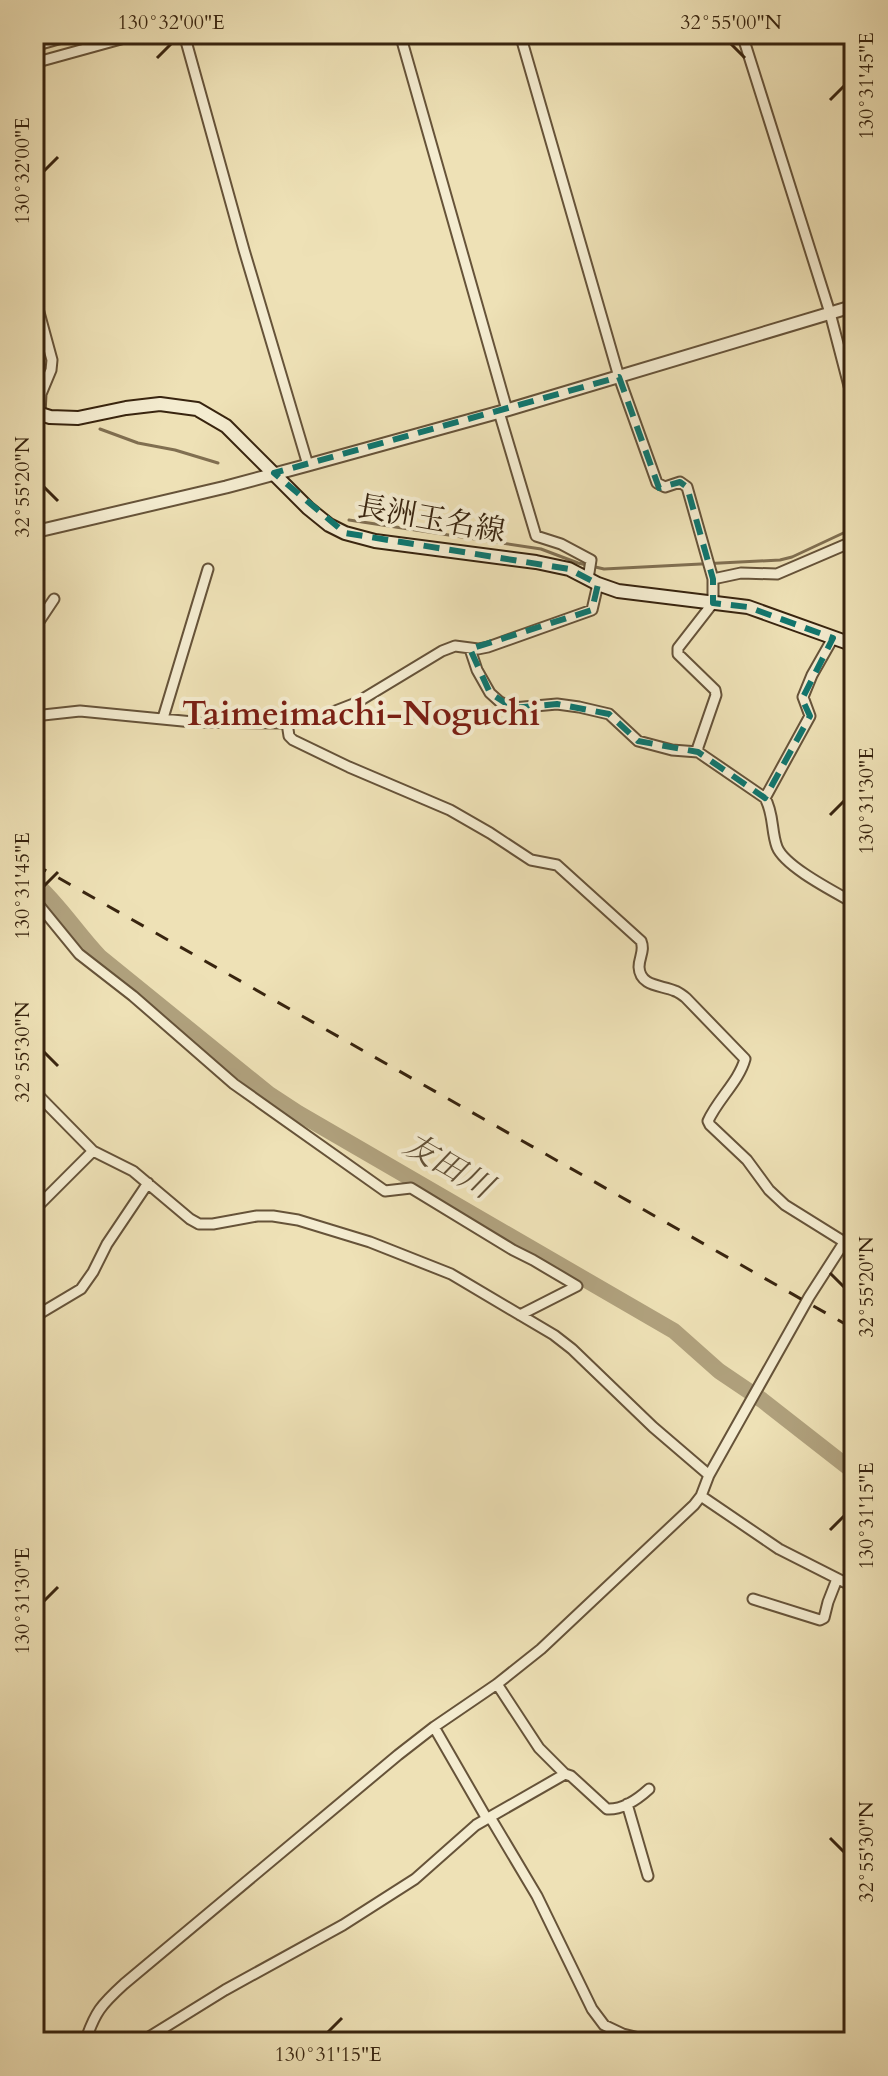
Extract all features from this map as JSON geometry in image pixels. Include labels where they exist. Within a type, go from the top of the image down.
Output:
[{"type":"main road","name":"長洲玉名線","points":[[37,413],[78,418],[160,404],[197,409],[226,426],[308,508],[345,533],[375,541],[569,569],[591,574],[618,591],[748,607],[854,645]]},
{"type":"street","points":[[34,46],[76,34]]},
{"type":"street","points":[[34,63],[139,34]]},
{"type":"street","points":[[184,34],[308,465]]},
{"type":"street","points":[[34,716],[80,711],[193,722],[287,723],[320,717],[356,703],[442,651],[455,646],[470,649],[488,647],[592,610],[591,560],[561,544],[536,536],[400,34]]},
{"type":"street","points":[[520,34],[619,377],[657,483],[665,487],[680,482],[687,487],[713,579],[713,603],[678,648],[678,654],[715,690],[716,695],[698,752]]},
{"type":"street","points":[[742,34],[830,313],[854,405]]},
{"type":"street","points":[[34,294],[52,360],[37,413]]},
{"type":"street","points":[[34,532],[308,465],[503,411],[854,306]]},
{"type":"street","points":[[713,579],[741,573],[777,574],[854,541]]},
{"type":"street","points":[[163,718],[208,569]]},
{"type":"street","points":[[34,629],[54,599]]},
{"type":"street","points":[[765,798],[810,716],[803,697],[833,638]]},
{"type":"street","points":[[470,649],[490,693],[513,708],[557,704],[609,714],[638,741],[672,750],[698,752],[765,798],[771,808],[776,846],[781,854],[821,885],[854,903]]},
{"type":"street","points":[[287,723],[289,736],[293,740],[450,810],[531,860],[557,865],[641,941],[644,947],[639,968],[642,976],[652,986],[676,991],[686,998],[745,1059],[743,1067],[715,1106],[708,1121],[710,1125],[747,1160],[769,1190],[785,1205],[854,1248]]},
{"type":"street","points":[[34,899],[79,954],[133,996],[234,1084],[385,1191],[411,1188],[577,1286],[520,1315]]},
{"type":"street","points":[[36,1097],[93,1151],[133,1171],[199,1224],[273,1216],[324,1227],[451,1274],[554,1335],[572,1349],[653,1427],[709,1475]]},
{"type":"street","points":[[34,1210],[93,1151]]},
{"type":"street","points":[[34,1317],[81,1289],[148,1183]]},
{"type":"street","points":[[85,2042],[101,2005],[434,1727],[497,1684],[561,1632],[701,1496],[709,1475],[809,1297],[854,1231]]},
{"type":"street","points":[[701,1496],[779,1549],[854,1587]]},
{"type":"street","points":[[753,1599],[820,1620],[824,1618],[837,1579]]},
{"type":"street","points":[[497,1684],[539,1748],[607,1809],[627,1804],[649,1789]]},
{"type":"street","points":[[434,1727],[537,1896],[592,2009],[604,2025],[623,2034],[655,2042]]},
{"type":"street","points":[[141,2042],[225,1990],[343,1925],[415,1879],[463,1835],[565,1774]]},
{"type":"street","points":[[627,1804],[648,1876]]},
{"type":"street","points":[[34,2035],[48,2042]]},
{"type":"street","points":[[843,2042],[854,2036]]},
{"type":"highlighted area","points":[[619,377],[659,488],[680,482],[687,487],[713,579],[713,603],[748,607],[833,638],[802,699],[810,716],[765,798],[698,752],[638,741],[609,714],[557,704],[513,708],[490,693],[470,649],[592,610],[598,584],[569,569],[345,533],[274,473]]},
{"type":"waterway","points":[[100,429],[138,443],[218,463]]},
{"type":"waterway","points":[[349,520],[541,549],[604,569],[780,560],[854,528]]},
{"type":"waterway","name":"友田川","points":[[34,882],[100,957],[269,1094],[674,1331],[719,1371],[762,1400],[854,1472]]},
{"type":"railway","points":[[34,864],[854,1329]]},
{"type":"district","name":"Taimeimachi-Noguchi","points":[[361,714]]}]
